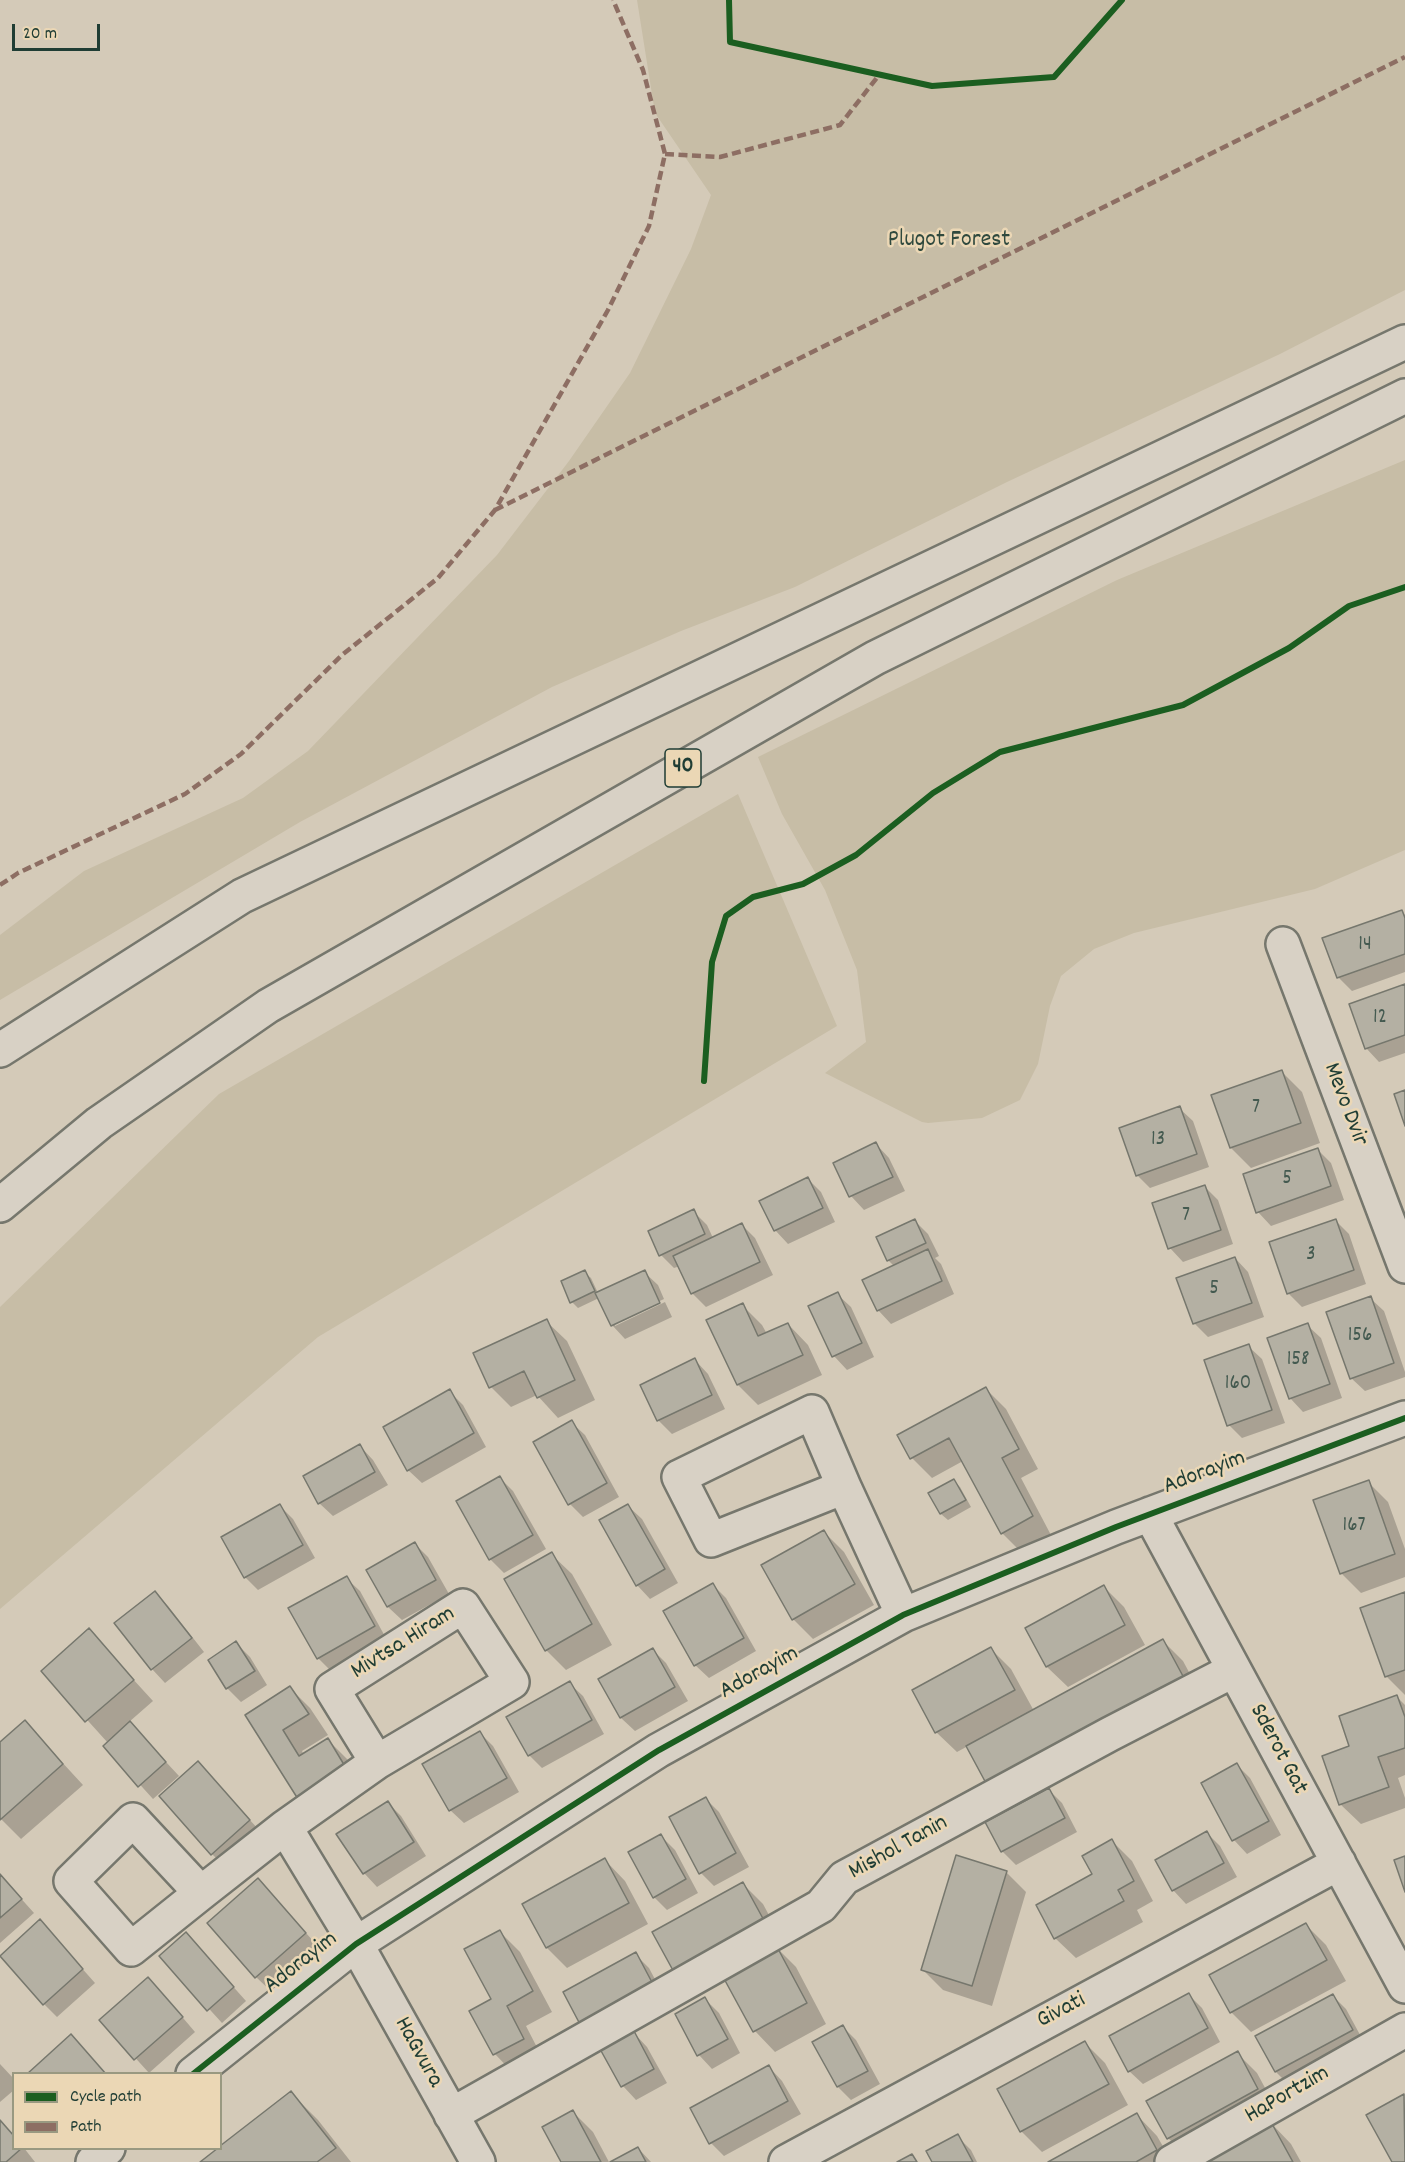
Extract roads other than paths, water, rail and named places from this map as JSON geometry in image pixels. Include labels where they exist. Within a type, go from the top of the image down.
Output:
[{"type":"main road","points":[[0,1050],[242,896],[1405,342]]},
{"type":"main road","name":"40","points":[[0,1205],[99,1123],[278,1000],[875,658],[1405,396]]},
{"type":"main road","name":"Mevo Dvir","points":[[1283,944],[1405,1266]]},
{"type":"main road","points":[[844,1487],[711,1540],[680,1477],[812,1412],[903,1615]]},
{"type":"main road","name":"Adorayim","points":[[195,2072],[356,1944],[659,1749],[903,1615],[1150,1514],[1405,1418]]},
{"type":"main road","name":"Sderot Gat","points":[[1150,1514],[1405,1986]]},
{"type":"main road","name":"Mivtsa Hiram","points":[[201,1893],[285,1827],[378,1762],[512,1682],[463,1606],[332,1689],[378,1762]]},
{"type":"main road","name":"Mishol Tanin","points":[[451,2115],[821,1906],[844,1878],[1110,1734],[1234,1670]]},
{"type":"main road","name":"HaGvura","points":[[285,1827],[356,1944],[478,2162]]},
{"type":"main road","name":"Givati","points":[[786,2162],[1339,1863]]},
{"type":"main road","name":"HaPortzim","points":[[1172,2162],[1405,2030]]},
{"type":"main road","points":[[93,2162],[106,2150]]},
{"type":"park label","name":"Plugot Forest","points":[[949,242]]}]
